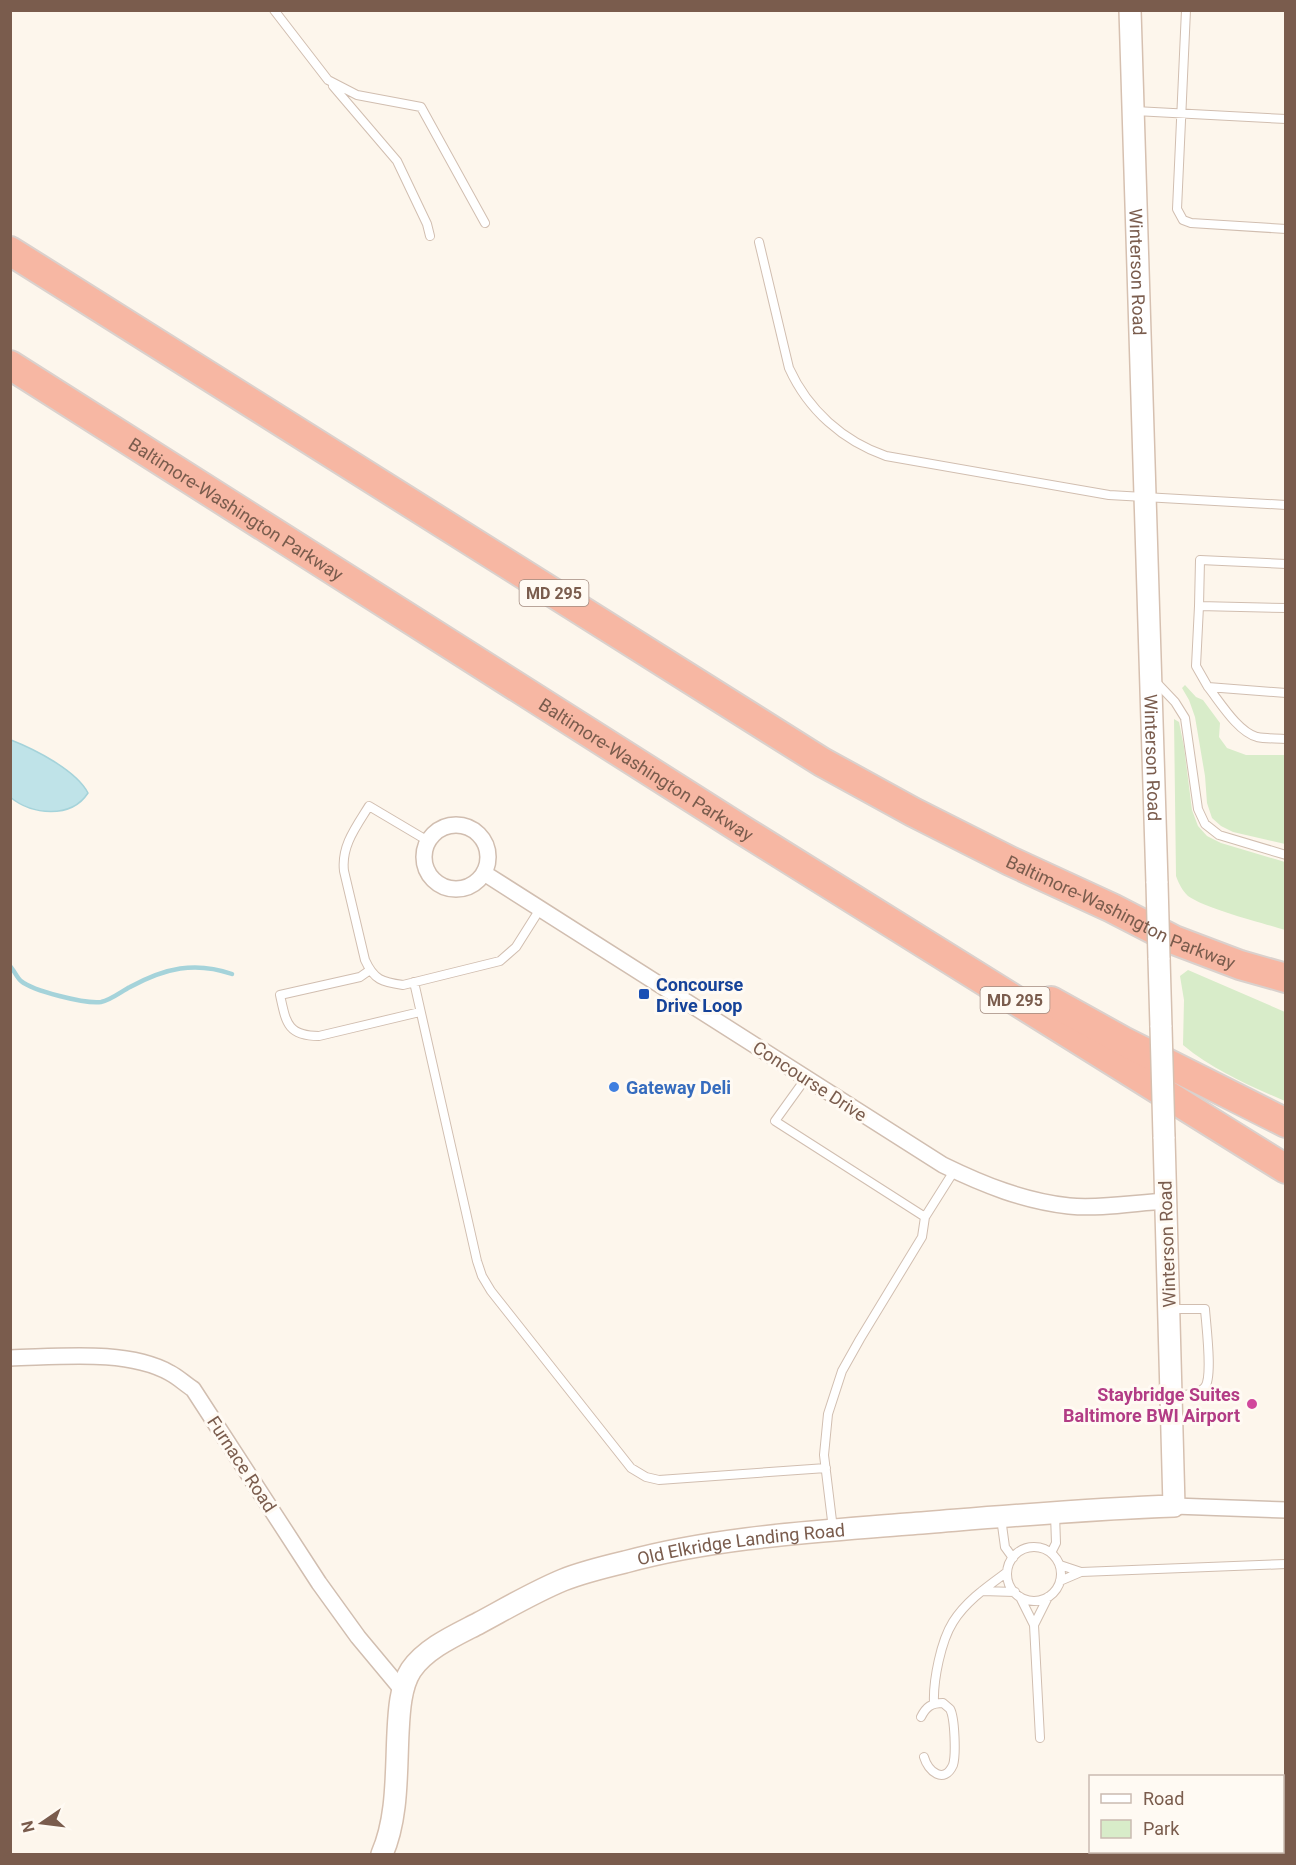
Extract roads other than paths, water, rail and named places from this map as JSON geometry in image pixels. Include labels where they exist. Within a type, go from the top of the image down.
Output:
[{"type":"highway","name":"Baltimore-Washington Parkway","points":[[10,251],[822,762],[913,812],[1010,861],[1113,908],[1174,940],[1240,965],[1286,978]]},
{"type":"highway","name":"Baltimore-Washington Parkway","points":[[10,365],[744,831],[1286,1169]]},
{"type":"highway","points":[[482,664],[555,695],[844,878],[999,972],[1123,1041],[1286,1123]]},
{"type":"highway","points":[[744,831],[821,894],[1286,1188]]},
{"type":"highway","points":[[1113,908],[1286,964]]},
{"type":"street","name":"Winterson Road","points":[[1130,10],[1174,1506]]},
{"type":"street","points":[[451,824],[472,828],[483,838],[488,852],[489,859],[484,873],[474,883],[461,889],[440,885],[426,869],[424,854],[428,840],[438,830],[451,824]]},
{"type":"street","name":"Concourse Drive","points":[[484,873],[954,1171],[988,1186],[1027,1199],[1070,1206],[1108,1206],[1165,1201]]},
{"type":"street","name":"Furnace Road","points":[[10,1358],[101,1357],[140,1362],[170,1373],[193,1389],[326,1592],[358,1637],[403,1691]]},
{"type":"street","name":"Old Elkridge Landing Road","points":[[382,1854],[390,1826],[394,1795],[403,1691],[411,1671],[427,1654],[510,1606],[563,1580],[625,1562],[690,1547],[833,1530],[1055,1512],[1174,1506],[1286,1510]]},
{"type":"lane","points":[[274,10],[328,80],[397,161],[422,214],[429,236]]},
{"type":"lane","points":[[1186,10],[1177,209],[1183,220],[1191,224],[1286,229]]},
{"type":"lane","points":[[328,80],[357,95],[421,106],[485,224]]},
{"type":"lane","points":[[1133,110],[1286,119]]},
{"type":"lane","points":[[759,242],[789,368],[797,385],[815,409],[832,426],[866,448],[886,456],[1109,495],[1286,505]]},
{"type":"lane","points":[[1286,564],[1200,560],[1196,666],[1208,687],[1247,733],[1258,737],[1286,739]]},
{"type":"lane","points":[[1199,606],[1286,608]]},
{"type":"lane","points":[[1150,676],[1175,702],[1185,718],[1198,809],[1205,824],[1219,835],[1286,855]]},
{"type":"lane","points":[[1208,687],[1286,693]]},
{"type":"lane","points":[[428,840],[369,806],[346,843],[343,859],[344,871],[365,960],[377,978],[388,983],[403,985],[500,961],[516,947],[540,909]]},
{"type":"lane","points":[[370,970],[360,977],[280,996],[286,1022],[295,1032],[307,1036],[319,1036],[420,1012]]},
{"type":"lane","points":[[414,982],[482,1276],[491,1291],[632,1468],[646,1477],[659,1480],[826,1468]]},
{"type":"lane","points":[[806,1078],[775,1121],[925,1217]]},
{"type":"lane","points":[[833,1530],[824,1455],[828,1413],[842,1371],[922,1237],[925,1217],[954,1171]]},
{"type":"lane","points":[[1168,1309],[1205,1309],[1209,1374],[1207,1385],[1200,1391],[1171,1396]]},
{"type":"lane","points":[[1051,1553],[1056,1543],[1055,1512]]},
{"type":"lane","points":[[1001,1516],[1005,1547],[1012,1558]]},
{"type":"lane","points":[[1040,1738],[1034,1625],[1008,1579],[1007,1572],[1012,1558],[1018,1553],[1031,1547],[1038,1547],[1051,1553],[1060,1565],[1081,1572],[1286,1564]]},
{"type":"lane","points":[[1034,1625],[1048,1597],[1060,1581],[1060,1565]]},
{"type":"lane","points":[[934,1703],[933,1682],[952,1623],[981,1591],[1007,1572]]},
{"type":"lane","points":[[1060,1581],[1081,1572]]},
{"type":"lane","points":[[981,1591],[1017,1594],[1034,1601],[1048,1597]]},
{"type":"lane","points":[[921,1717],[925,1710],[934,1703],[943,1703],[950,1709],[953,1722],[954,1760],[952,1768],[946,1774],[938,1775],[930,1770],[924,1757]]},
{"type":"water","points":[[11,740],[64,768],[82,784],[88,793],[72,807],[51,812],[29,808],[10,797]]},
{"type":"waterway","points":[[10,966],[20,980],[36,989],[93,1002],[105,1001],[143,980],[180,968],[205,968],[232,974]]},
{"type":"place","name":"Concourse Drive Loop","points":[[644,994]]},
{"type":"place","name":"Gateway Deli","points":[[614,1087]]},
{"type":"place","name":"Staybridge Suites Baltimore BWI Airport","points":[[1252,1404]]}]
